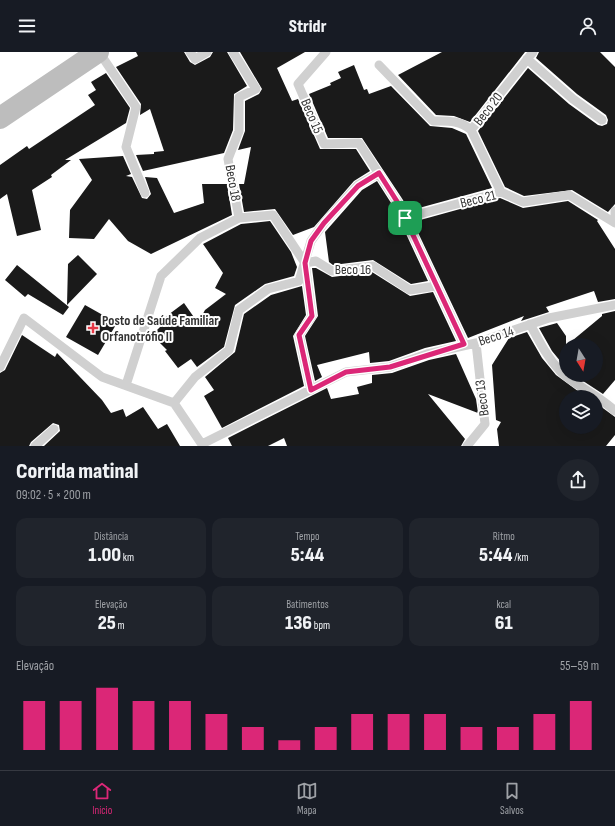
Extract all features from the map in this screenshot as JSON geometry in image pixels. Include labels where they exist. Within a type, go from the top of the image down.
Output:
[{"type":"street","points":[[0,118],[98,52]]},
{"type":"lane","points":[[98,52],[136,107],[126,147],[145,193]]},
{"type":"lane","points":[[190,52],[195,59],[207,52]]},
{"type":"lane","name":"Beco 18","points":[[233,52],[256,89],[239,97],[239,131],[228,159],[239,218],[272,214],[305,263]]},
{"type":"lane","name":"Beco 15","points":[[326,52],[298,84],[324,144],[359,142],[405,218],[464,344]]},
{"type":"lane","points":[[530,56],[573,99],[602,120]]},
{"type":"lane","name":"Beco 20","points":[[501,192],[471,130],[530,56]]},
{"type":"lane","points":[[379,65],[433,121],[456,121],[465,124],[471,130]]},
{"type":"lane","points":[[174,403],[195,377],[229,350],[239,310],[268,289],[299,281],[311,241],[324,223],[358,186],[379,173]]},
{"type":"lane","name":"Beco 21","points":[[405,218],[501,192],[523,202],[569,195],[615,223]]},
{"type":"lane","points":[[615,211],[615,218]]},
{"type":"lane","points":[[126,386],[161,276],[200,238],[239,218]]},
{"type":"lane","name":"Beco 16","points":[[305,263],[316,260],[332,271],[373,266],[410,290],[436,286]]},
{"type":"lane","points":[[305,263],[312,316],[299,335],[311,390]]},
{"type":"lane","name":"Beco 14","points":[[203,445],[346,372],[390,367],[464,344],[476,343],[548,318],[615,305]]},
{"type":"lane","points":[[0,367],[24,318],[102,377],[174,403],[203,445]]},
{"type":"lane","points":[[530,324],[546,354],[561,372],[605,401],[615,411]]},
{"type":"lane","name":"Beco 13","points":[[467,446],[485,424],[476,343]]},
{"type":"lane","points":[[35,446],[54,429]]},
{"type":"building","points":[[136,52],[184,52],[190,62],[195,65],[210,57],[213,52],[227,52],[247,86],[234,94],[233,130],[224,153],[143,171],[136,155],[154,154],[154,152],[164,151],[150,109],[140,115],[141,104],[116,67],[138,56]]},
{"type":"building","points":[[240,52],[305,52],[277,68],[292,101],[298,99],[320,149],[356,149],[370,171],[354,181],[314,227],[293,235],[275,209],[244,212],[239,184],[244,184],[251,147],[238,150],[245,131],[245,101],[259,94],[262,89]]},
{"type":"building","points":[[442,52],[525,52],[470,122],[454,116],[436,115],[398,75]]},
{"type":"building","points":[[539,52],[600,52],[615,67],[615,204],[608,212],[572,190],[524,196],[505,187],[478,131],[528,68],[569,104],[598,125],[602,126],[607,124],[608,120],[606,115],[577,94],[536,58]]},
{"type":"building","points":[[354,65],[364,90],[367,89],[369,94],[391,86],[430,126],[452,128],[466,134],[492,188],[408,211],[403,200],[362,138],[328,138],[309,94],[331,85],[330,83],[341,78],[338,72]]},
{"type":"building","points":[[106,73],[130,108],[126,123],[65,160],[71,160],[51,175],[52,177],[32,190],[41,230],[17,236],[7,194],[0,199],[0,165],[27,146],[29,149],[95,105],[88,95],[96,90],[91,82]]},
{"type":"building","points":[[123,156],[131,174],[126,176],[132,177],[142,198],[147,199],[151,194],[145,177],[157,178],[174,213],[204,203],[202,184],[227,184],[232,215],[151,254],[128,241],[109,219],[94,239],[69,238],[70,210],[92,180],[79,159]]},
{"type":"building","points":[[377,181],[393,206],[428,281],[411,284],[373,260],[333,265],[329,262],[325,232],[362,190]]},
{"type":"building","points":[[500,198],[523,208],[568,201],[598,220],[597,221],[615,249],[615,299],[598,302],[594,291],[546,307],[549,312],[521,321],[524,316],[468,338],[413,222]]},
{"type":"building","points":[[270,221],[291,252],[297,267],[294,276],[265,284],[235,305],[224,347],[197,367],[191,359],[178,368],[165,351],[167,350],[152,335],[166,321],[164,318],[184,303],[198,323],[205,310],[226,294],[215,288],[223,273],[203,244],[241,224]]},
{"type":"building","points":[[78,255],[97,274],[67,305],[68,264]]},
{"type":"building","points":[[17,265],[69,307],[63,315],[28,294],[25,297],[5,280]]},
{"type":"building","points":[[312,268],[316,268],[332,277],[372,272],[410,296],[433,292],[456,341],[425,348],[389,361],[370,363],[369,352],[317,365],[322,377],[315,381],[305,336],[318,316]]},
{"type":"building","points":[[302,286],[306,315],[293,336],[304,386],[222,428],[204,396],[214,390],[205,377],[235,352],[244,314],[271,295]]},
{"type":"building","name":"Posto de Saúde Familiar Orfanotrófio II","points":[[85,305],[117,323],[98,355],[66,337]]},
{"type":"building","points":[[615,311],[615,380],[603,394],[603,390],[597,390],[585,382],[603,382],[603,338],[575,338],[602,316],[602,314]]},
{"type":"building","points":[[557,323],[566,336],[566,338],[559,338],[559,360],[552,351],[539,328]]},
{"type":"building","points":[[527,332],[542,358],[559,377],[559,382],[566,382],[576,390],[559,390],[559,434],[603,434],[603,408],[615,417],[615,435],[606,446],[499,446],[497,429],[501,422],[496,420],[492,365],[509,338]]},
{"type":"building","points":[[22,335],[55,357],[57,353],[102,400],[111,413],[123,409],[126,417],[143,407],[158,429],[167,424],[180,446],[44,446],[60,431],[59,425],[53,423],[31,442],[29,446],[0,446],[0,373],[5,370]]},
{"type":"building","points":[[456,354],[476,399],[478,413],[428,394],[465,439],[461,446],[287,446],[284,438],[268,446],[232,446],[228,438],[327,388],[331,399],[359,394],[357,387],[372,383],[372,375],[392,373],[429,360]]},
{"type":"place","name":"Posto de Saúde Familiar Orfanotrófio II","points":[[93,328]]},
{"type":"route","points":[[379,173],[398,203],[405,218],[464,344],[427,354],[390,367],[346,372],[311,390],[299,335],[312,316],[305,263],[311,241],[324,223],[358,186],[379,173]]}]
